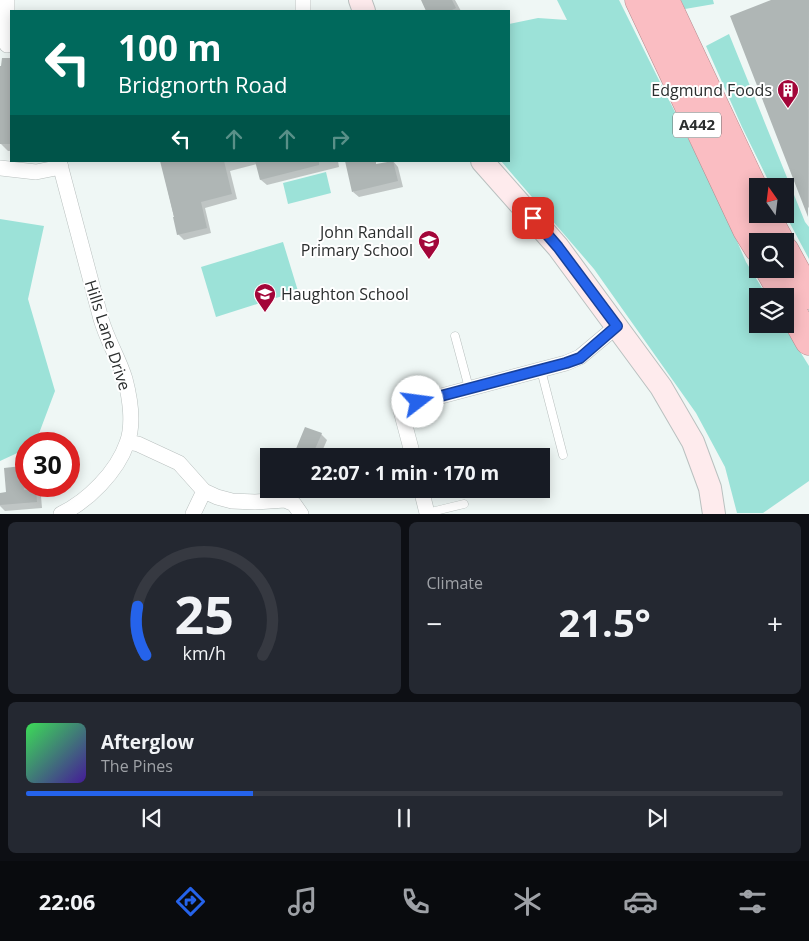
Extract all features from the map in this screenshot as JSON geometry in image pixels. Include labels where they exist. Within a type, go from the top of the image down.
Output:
[{"type":"highway","name":"A442","points":[[639,0],[750,233]]},
{"type":"highway","name":"A442","points":[[664,0],[749,179]]},
{"type":"highway","points":[[794,268],[809,295]]},
{"type":"highway","points":[[794,314],[809,341]]},
{"type":"street","points":[[6,44],[7,0]]},
{"type":"street","points":[[483,162],[558,247],[661,387],[693,442],[710,488],[714,514]]},
{"type":"street","points":[[0,168],[36,172],[60,164]]},
{"type":"street","name":"Hills Lane Drive","points":[[60,164],[102,322],[125,380],[131,424],[128,442],[116,464],[94,490],[61,514]]},
{"type":"street","points":[[411,448],[400,407],[580,358],[617,326]]},
{"type":"street","points":[[128,442],[138,444],[179,462],[204,491],[217,497],[232,501],[285,500],[294,504],[301,514]]},
{"type":"street","points":[[193,514],[204,491]]},
{"type":"street","points":[[423,498],[427,513]]},
{"type":"lane","points":[[455,336],[469,388]]},
{"type":"lane","points":[[541,370],[563,455]]},
{"type":"lane","points":[[427,513],[464,504]]},
{"type":"shaded area","points":[[557,0],[619,0],[721,204],[749,267],[749,278],[756,278],[762,288],[749,288],[749,333],[789,333],[809,366],[809,481],[763,513],[737,513],[725,467],[696,413],[594,269],[502,162],[510,162],[510,24],[538,18],[567,20]]},
{"type":"shaded area","points":[[681,0],[713,0],[714,4],[685,9]]},
{"type":"shaded area","points":[[729,34],[787,178],[767,178],[706,46]]},
{"type":"shaded area","points":[[326,172],[331,193],[288,204],[283,183]]},
{"type":"shaded area","points":[[794,195],[805,222],[809,227],[809,259],[790,223],[794,223]]},
{"type":"shaded area","points":[[0,219],[44,226],[28,299],[55,391],[40,432],[15,432],[15,454],[0,461]]},
{"type":"shaded area","points":[[283,242],[298,291],[216,317],[201,267]]},
{"type":"building","points":[[421,0],[452,0],[456,8],[452,10],[426,10]]},
{"type":"building","name":"Edgmund Foods","points":[[771,0],[809,0],[808,217],[794,178],[730,16]]},
{"type":"building","points":[[2,58],[10,58],[10,144],[0,144]]},
{"type":"building","points":[[160,162],[224,162],[232,194],[201,202],[207,228],[177,235]]},
{"type":"building","points":[[255,162],[319,162],[319,165],[260,180]]},
{"type":"building","points":[[345,162],[376,162],[376,164],[393,162],[398,181],[352,192]]},
{"type":"building","points":[[305,427],[322,433],[315,448],[296,448]]},
{"type":"building","points":[[15,467],[15,497],[37,497],[37,502],[0,505],[0,493],[6,492],[4,468]]},
{"type":"place","name":"Edgmund Foods","points":[[788,109]]},
{"type":"place","name":"John Randall Primary School","points":[[429,260]]},
{"type":"place","name":"Haughton School","points":[[265,313]]},
{"type":"route","points":[[418,402],[580,358],[617,326],[558,247],[533,218]]}]
